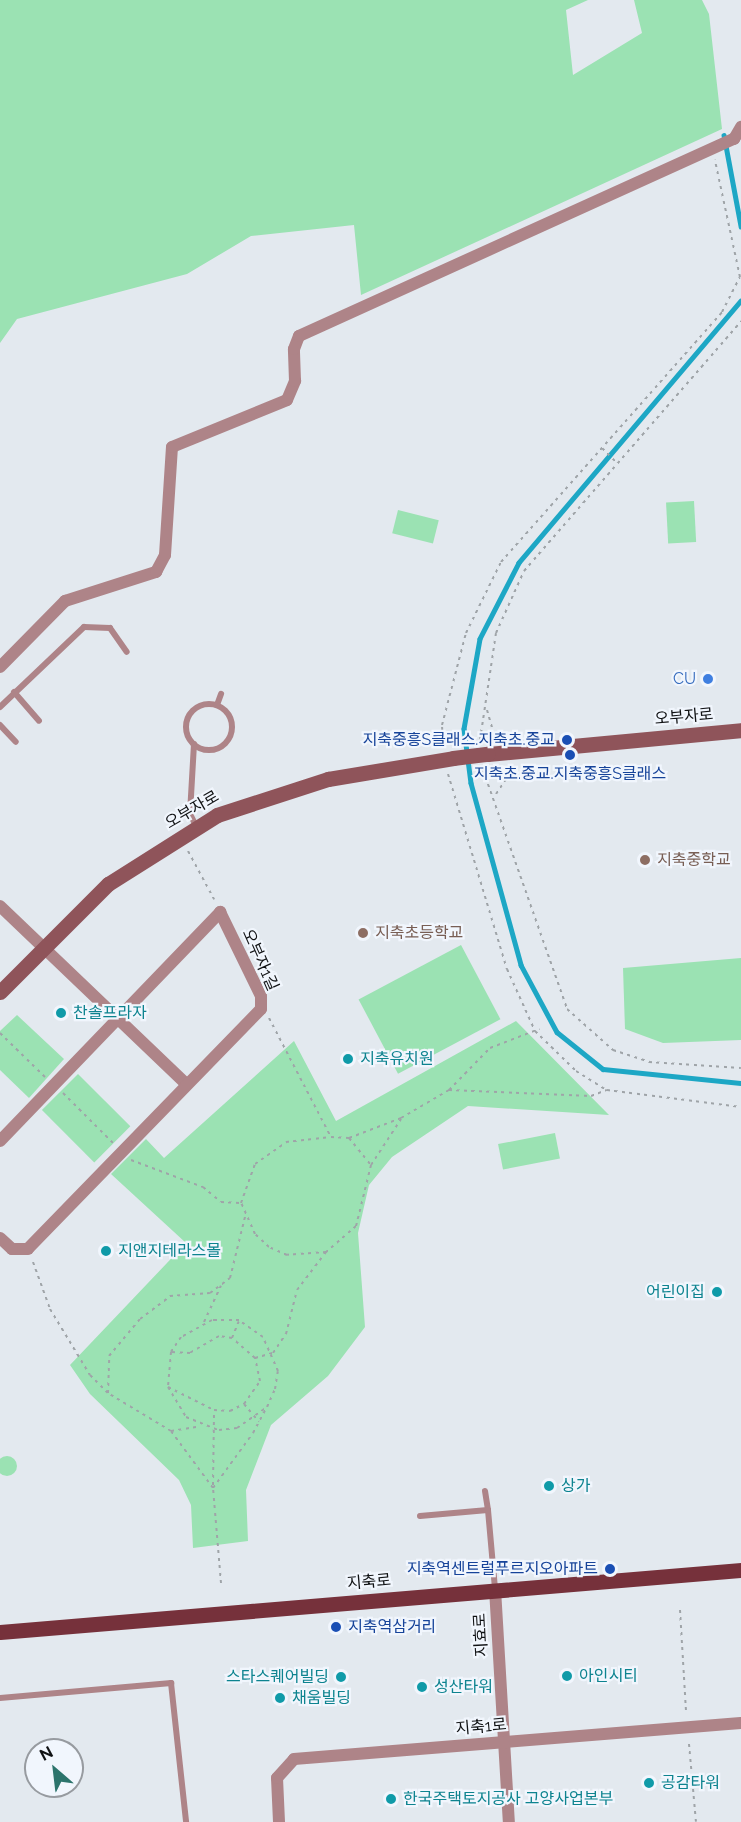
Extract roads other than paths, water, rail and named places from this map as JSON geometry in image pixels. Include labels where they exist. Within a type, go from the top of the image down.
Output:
[{"type":"main road","name":"오부자로","points":[[0,992],[40,949],[108,885],[196,827],[242,803],[290,789],[450,765],[484,754],[741,730]]},
{"type":"main road","name":"지축로","points":[[0,1632],[741,1570]]},
{"type":"street","points":[[0,667],[65,601],[156,572],[165,555],[172,447],[287,400],[295,381],[294,349],[299,336],[734,139],[741,127]]},
{"type":"street","points":[[0,906],[40,949],[115,1022],[186,1084]]},
{"type":"street","name":"오부자1길","points":[[0,1238],[12,1250],[28,1249],[261,1009],[261,996],[220,912],[115,1022]]},
{"type":"street","points":[[0,1141],[115,1022]]},
{"type":"street","name":"지효로","points":[[495,1589],[509,1822]]},
{"type":"street","name":"지축1로","points":[[279,1822],[277,1778],[294,1759],[741,1723]]},
{"type":"lane","points":[[0,707],[84,627],[110,628],[127,652]]},
{"type":"lane","points":[[14,692],[39,721]]},
{"type":"lane","points":[[216,705],[221,694]]},
{"type":"lane","points":[[194,744],[214,749],[230,735],[228,715],[216,705],[201,705],[189,715],[186,730],[194,744],[190,814],[196,827]]},
{"type":"lane","points":[[0,725],[16,742]]},
{"type":"lane","points":[[485,1491],[495,1589]]},
{"type":"lane","points":[[420,1516],[488,1510]]},
{"type":"lane","points":[[0,1698],[171,1683],[186,1822]]},
{"type":"waterway","points":[[724,135],[741,226]]},
{"type":"waterway","points":[[741,301],[519,563],[480,639],[464,729],[471,783],[521,965],[557,1032],[603,1069],[741,1083]]},
{"type":"place","name":"CU","points":[[708,679]]},
{"type":"place","name":"지축중흥S클래스.지축초.중교","points":[[567,740]]},
{"type":"place","name":"지축초.중교.지축중흥S클래스","points":[[570,755]]},
{"type":"place","name":"지축중학교","points":[[645,860]]},
{"type":"place","name":"지축초등학교","points":[[363,933]]},
{"type":"place","name":"찬솔프라자","points":[[61,1013]]},
{"type":"place","name":"지축유치원","points":[[348,1059]]},
{"type":"place","name":"지앤지테라스몰","points":[[106,1251]]},
{"type":"place","name":"어린이집","points":[[717,1292]]},
{"type":"place","name":"상가","points":[[549,1486]]},
{"type":"place","name":"지축역센트럴푸르지오아파트","points":[[610,1569]]},
{"type":"place","name":"지축역삼거리","points":[[336,1627]]},
{"type":"place","name":"아인시티","points":[[567,1676]]},
{"type":"place","name":"스타스퀘어빌딩","points":[[341,1677]]},
{"type":"place","name":"성산타워","points":[[422,1687]]},
{"type":"place","name":"채움빌딩","points":[[280,1698]]},
{"type":"place","name":"공감타워","points":[[649,1783]]},
{"type":"place","name":"한국주택토지공사 고양사업본부","points":[[391,1799]]}]
